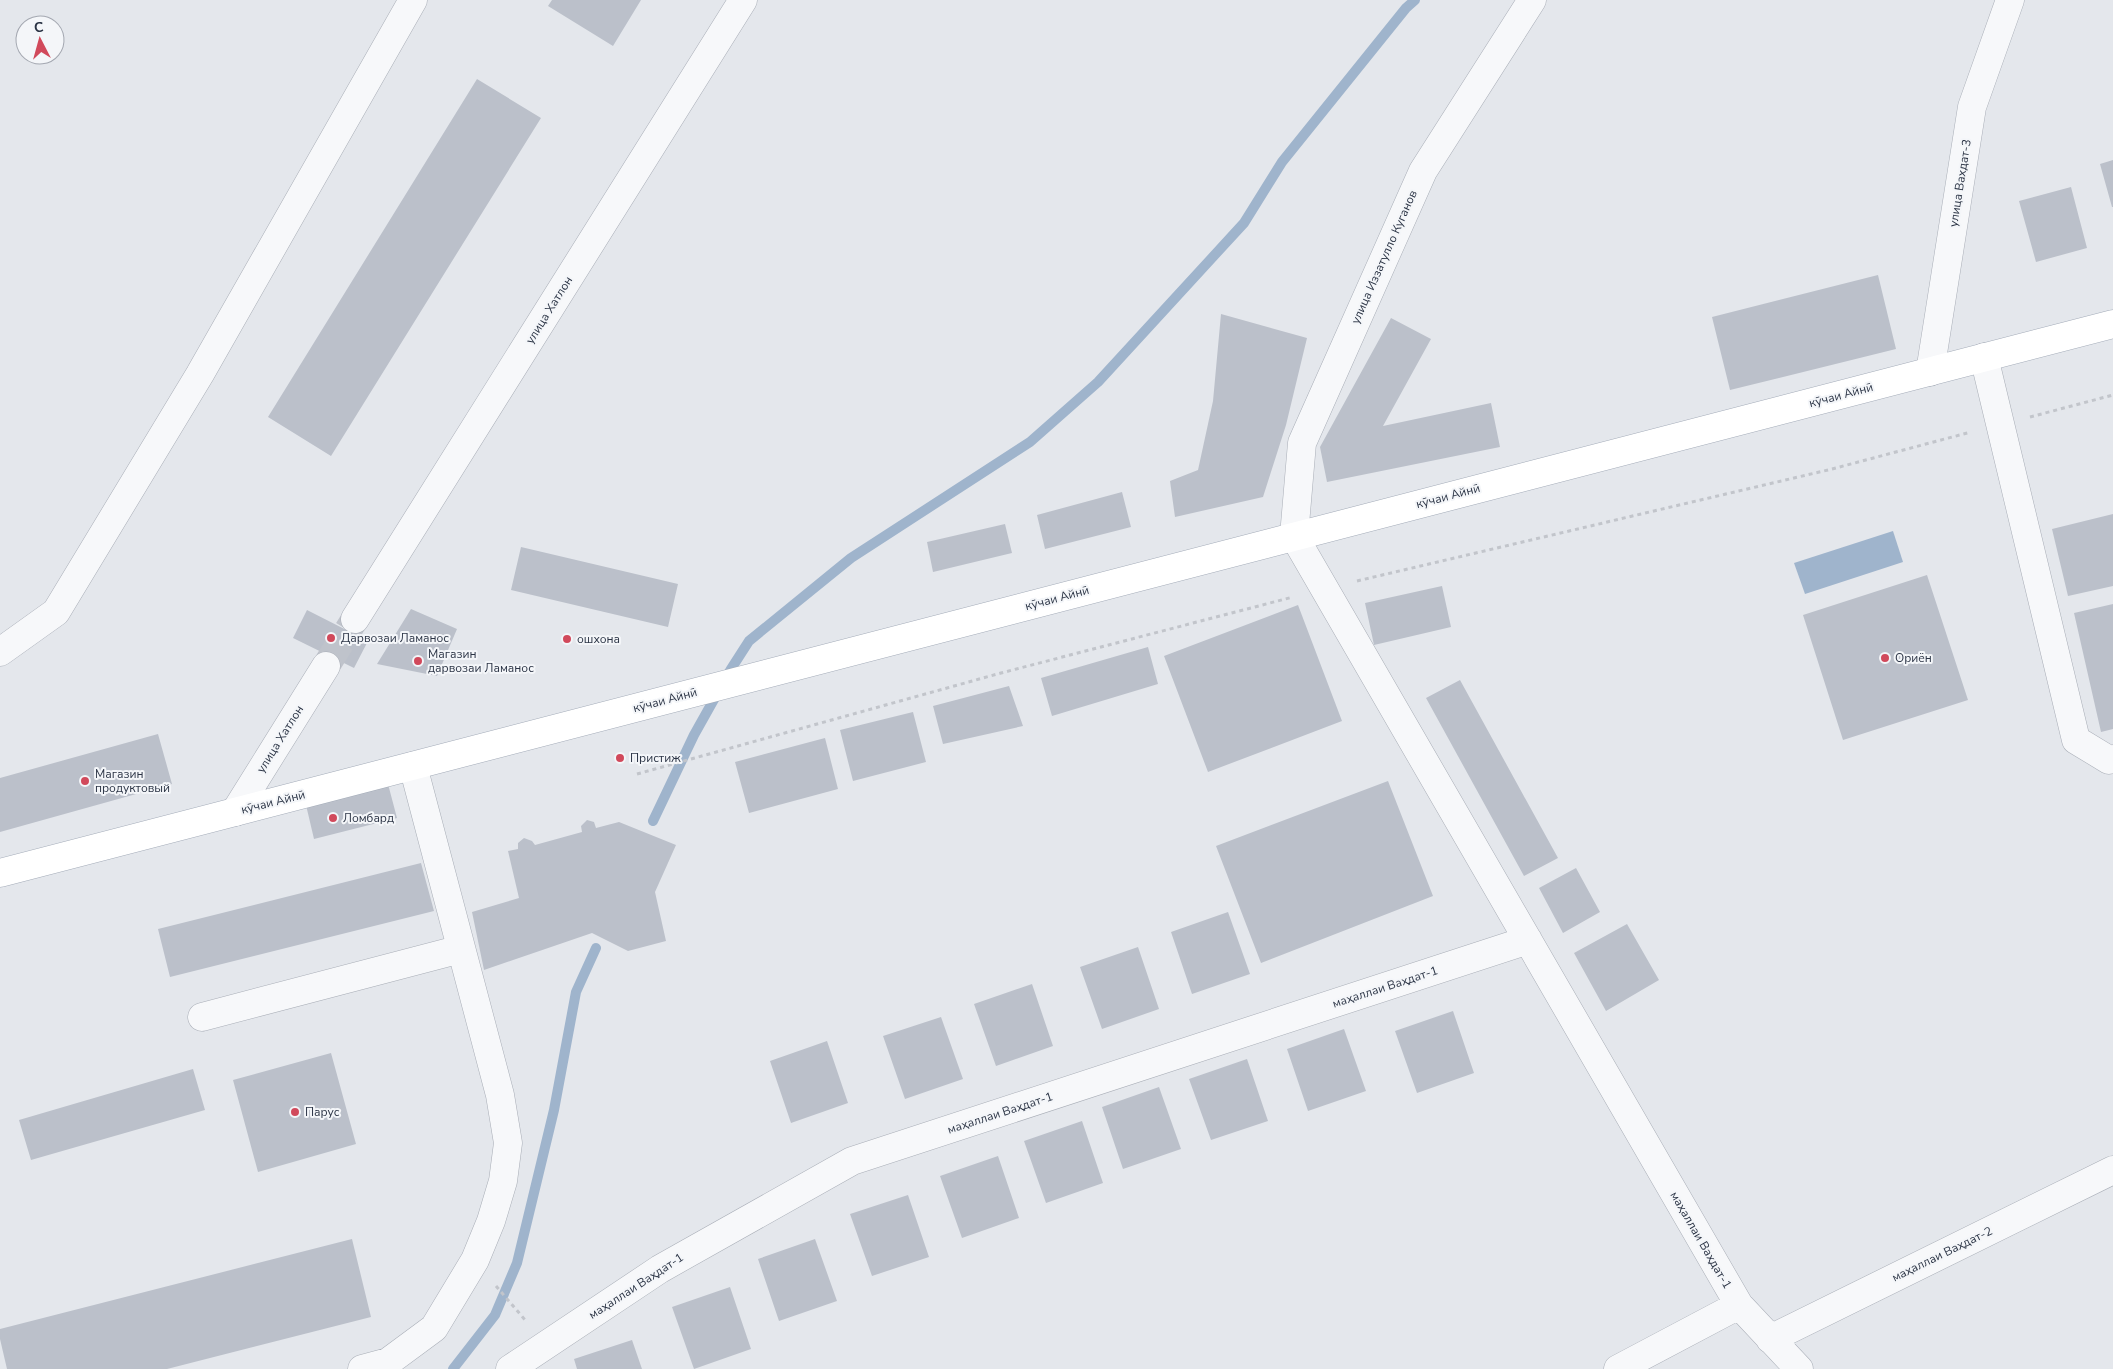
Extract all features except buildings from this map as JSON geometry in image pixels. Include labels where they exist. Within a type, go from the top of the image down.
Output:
[{"type":"main road","name":"кӯчаи Айнӣ","points":[[0,873],[2113,324]]},
{"type":"street","points":[[0,652],[56,612],[200,374],[414,0]]},
{"type":"street","name":"улица Хатлон","points":[[355,619],[742,0]]},
{"type":"street","name":"улица Иззатулло Куганов","points":[[1294,536],[1302,443],[1423,171],[1532,0]]},
{"type":"street","name":"улица Вахдат-3","points":[[1930,372],[1972,107],[2010,0]]},
{"type":"street","points":[[1984,357],[2076,740],[2109,760],[2113,759]]},
{"type":"street","name":"маҳаллаи Ваҳдат-1","points":[[1294,536],[1739,1305],[1799,1369]]},
{"type":"street","name":"улица Хатлон","points":[[235,812],[326,666]]},
{"type":"street","points":[[362,1369],[388,1362],[434,1328],[475,1260],[491,1221],[503,1181],[508,1143],[500,1095],[413,766]]},
{"type":"street","name":"маҳаллаи Ваҳдат-1","points":[[510,1369],[660,1269],[852,1161],[1528,940]]},
{"type":"street","points":[[202,1017],[461,949]]},
{"type":"street","name":"маҳаллаи Ваҳдат-2","points":[[1770,1339],[2113,1170]]},
{"type":"street","points":[[1618,1369],[1739,1305]]},
{"type":"path","points":[[637,774],[1001,673],[1325,589],[1832,469],[2113,395]]},
{"type":"path","points":[[475,1260],[546,1345]]},
{"type":"water","points":[[1893,531],[1903,562],[1805,594],[1794,563]]},
{"type":"waterway","points":[[653,821],[694,735],[749,641],[851,558],[1030,442],[1098,382],[1244,223],[1282,162],[1406,8],[1415,0]]},
{"type":"waterway","points":[[453,1369],[495,1315],[517,1263],[554,1110],[576,992],[596,948]]},
{"type":"tunnel","points":[[326,666],[355,619]]},
{"type":"place","name":"Дарвозаи Ламанос","points":[[331,638]]},
{"type":"place","name":"ошхона","points":[[567,639]]},
{"type":"place","name":"Ориён","points":[[1885,658]]},
{"type":"place","name":"Магазин дарвозаи Ламанос","points":[[418,661]]},
{"type":"place","name":"Пристиж","points":[[620,758]]},
{"type":"place","name":"Магазин продуктовый","points":[[85,781]]},
{"type":"place","name":"Ломбард","points":[[333,818]]},
{"type":"place","name":"Парус","points":[[295,1112]]}]
